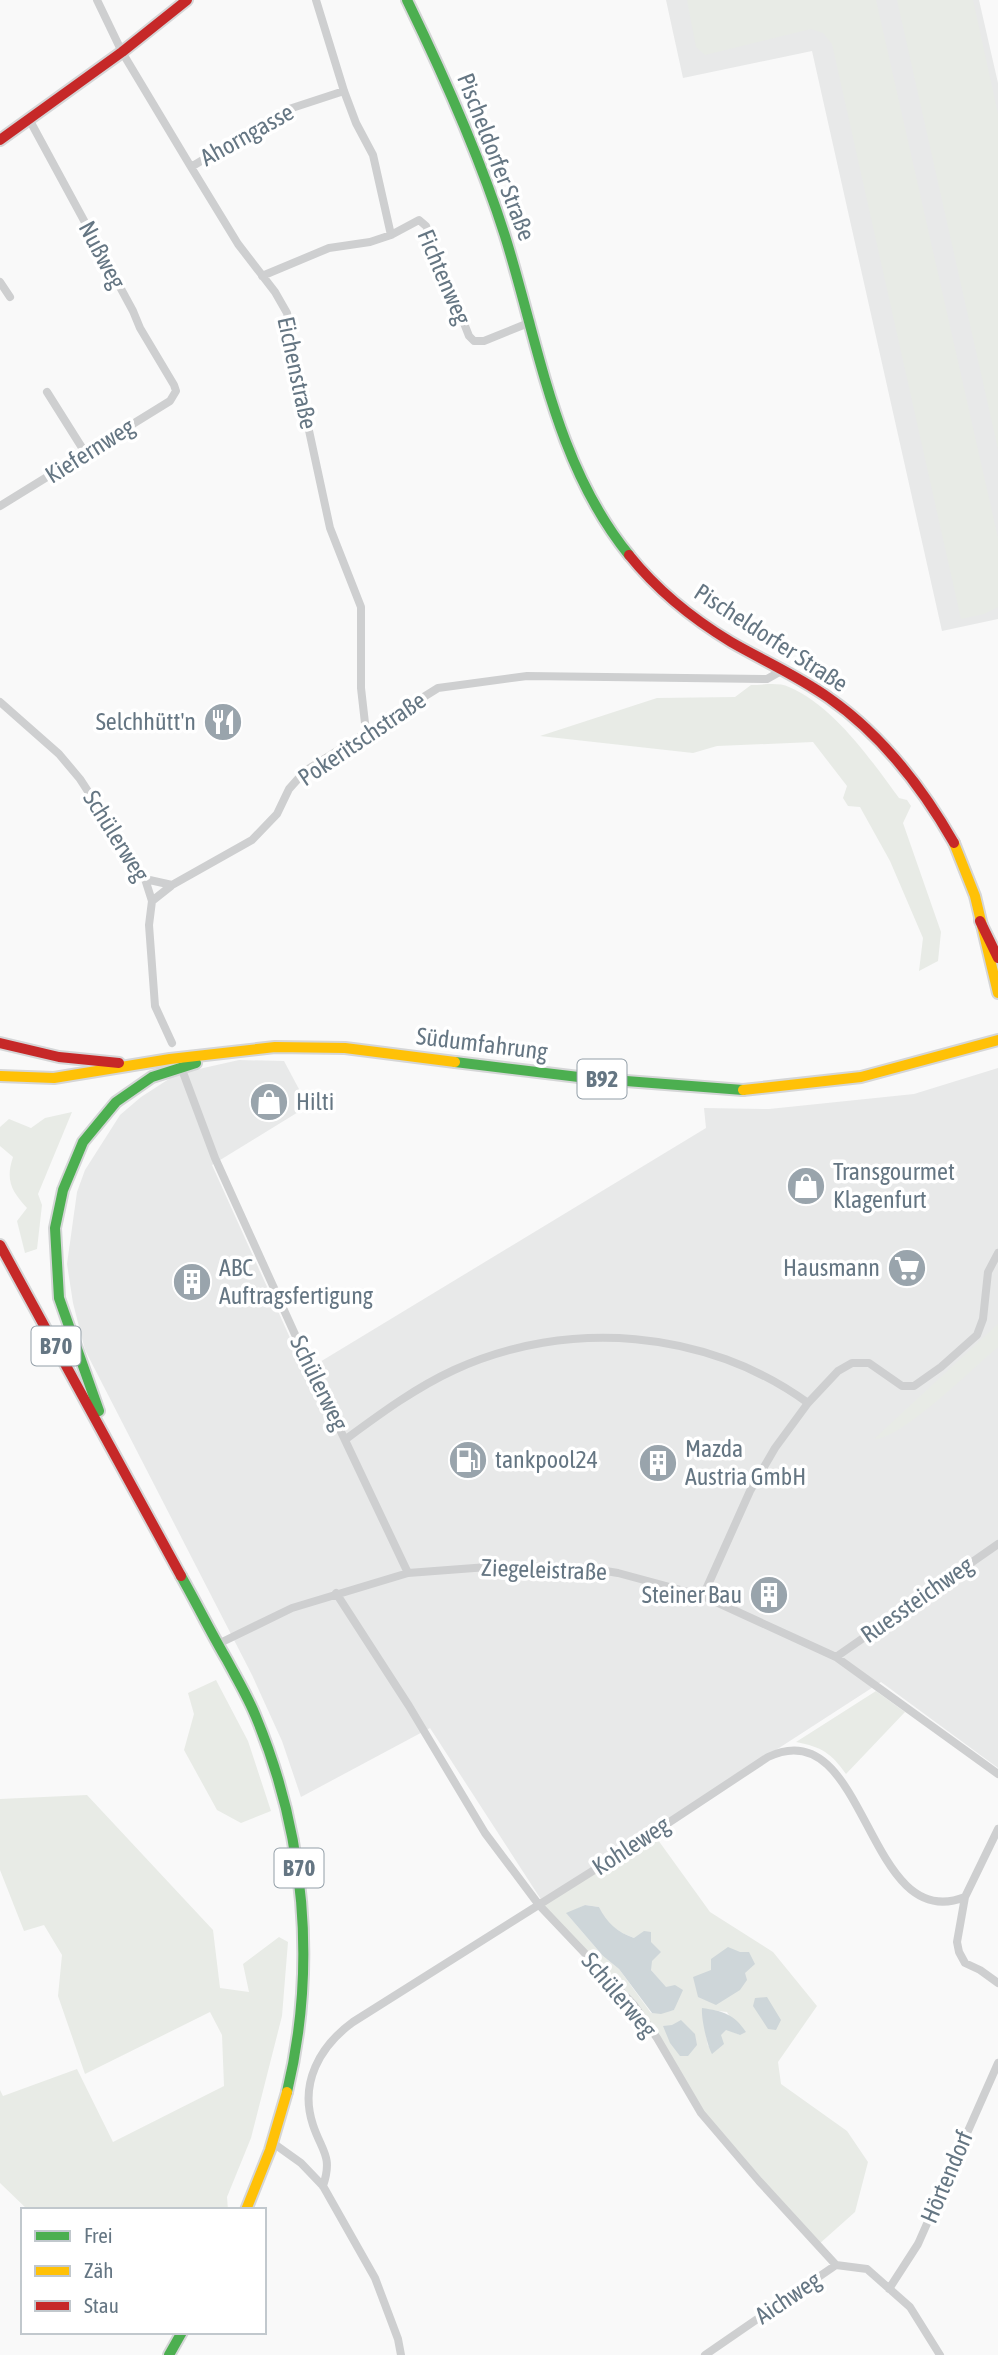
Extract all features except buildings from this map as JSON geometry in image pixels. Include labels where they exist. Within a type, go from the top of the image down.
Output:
[{"type":"main road","points":[[0,140],[122,52],[187,0]]},
{"type":"main road","name":"Pischeldorfer Straße","points":[[407,0],[471,142],[504,232],[569,454],[589,496],[609,529],[661,590],[692,616],[831,699],[873,736],[912,778],[951,838],[964,865],[998,993]]},
{"type":"main road","points":[[981,921],[998,958]]},
{"type":"main road","name":"Südumfahrung","points":[[0,1076],[54,1078],[275,1047],[345,1048],[587,1078],[743,1090],[861,1077],[998,1040]]},
{"type":"main road","name":"B92","points":[[0,1043],[31,1053],[140,1065]]},
{"type":"main road","name":"B92","points":[[113,1447],[59,1298],[55,1228],[63,1190],[83,1142],[116,1102],[132,1089],[175,1068],[243,1051]]},
{"type":"main road","name":"B70","points":[[0,1245],[113,1447],[255,1714],[283,1790],[299,1870],[306,1963],[301,2029],[272,2143],[247,2208]]},
{"type":"main road","points":[[169,2355],[181,2334]]},
{"type":"street","name":"Eichenstraße","points":[[97,0],[122,52],[191,167],[238,244],[275,292],[287,313],[330,528],[361,607],[360,688],[366,732]]},
{"type":"street","name":"Fichtenweg","points":[[316,0],[344,91],[356,123],[373,155],[391,235],[419,220],[426,226],[468,335],[474,341],[484,341],[531,322]]},
{"type":"street","name":"Ahorngasse","points":[[191,167],[286,110],[344,91]]},
{"type":"street","name":"Nußweg","points":[[29,118],[133,311],[139,328],[176,391]]},
{"type":"street","points":[[261,276],[328,248],[370,242],[391,235]]},
{"type":"street","points":[[0,282],[10,297]]},
{"type":"street","name":"Kiefernweg","points":[[0,506],[170,401],[176,391]]},
{"type":"street","points":[[47,392],[86,454]]},
{"type":"street","name":"Pokeritschstraße","points":[[152,901],[172,885],[252,840],[277,814],[289,789],[305,771],[438,688],[527,676],[767,679],[783,670]]},
{"type":"street","name":"Schülerweg","points":[[0,702],[59,754],[80,779],[145,879],[152,901],[149,925],[155,1006],[172,1043]]},
{"type":"street","points":[[145,879],[172,885]]},
{"type":"street","name":"Schülerweg","points":[[184,1075],[215,1158],[408,1573]]},
{"type":"street","points":[[703,1596],[750,1491],[775,1448],[808,1403],[838,1371],[852,1363],[869,1363],[902,1386],[914,1386],[941,1367],[977,1335],[984,1319],[988,1272],[998,1253]]},
{"type":"street","points":[[346,1439],[415,1391],[473,1362],[531,1346],[596,1338],[656,1341],[710,1353],[765,1374],[808,1403]]},
{"type":"street","name":"Ruessteichweg","points":[[836,1657],[998,1544]]},
{"type":"street","name":"Ziegeleistraße","points":[[218,1644],[292,1608],[408,1573],[501,1566],[587,1568],[652,1581],[703,1596],[836,1657],[998,1774]]},
{"type":"street","name":"Schülerweg","points":[[336,1593],[410,1706],[485,1833],[539,1905],[634,2005],[657,2038],[701,2113],[836,2265]]},
{"type":"street","name":"Kohleweg","points":[[323,2186],[328,2170],[327,2159],[313,2124],[309,2094],[316,2066],[330,2041],[353,2022],[653,1833],[768,1757],[788,1749],[814,1755],[823,1761],[854,1800],[888,1864],[914,1891],[923,1898],[941,1903],[965,1897]]},
{"type":"street","points":[[998,1829],[965,1897],[957,1942],[965,1963],[998,1983]]},
{"type":"street","name":"Hörtendorf","points":[[889,2289],[918,2244],[998,2063]]},
{"type":"street","points":[[272,2143],[302,2163],[323,2186],[375,2278],[398,2339],[401,2355]]},
{"type":"street","points":[[836,2265],[867,2269],[909,2307],[940,2355]]},
{"type":"street","name":"Aichweg","points":[[705,2355],[836,2265]]},
{"type":"shaded area","points":[[666,0],[979,0],[998,83],[998,619],[942,631],[812,51],[683,78]]},
{"type":"shaded area","points":[[687,0],[876,0],[998,538],[998,607],[984,614],[961,619],[832,44],[823,33],[811,29],[705,55],[696,47]]},
{"type":"shaded area","points":[[897,0],[973,0],[998,114],[998,449]]},
{"type":"shaded area","points":[[751,685],[785,685],[821,707],[850,735],[899,798],[907,800],[911,806],[903,823],[941,932],[938,961],[919,971],[923,938],[890,861],[860,807],[848,806],[843,798],[847,786],[813,742],[717,746],[693,753],[540,736],[657,698],[735,697]]},
{"type":"shaded area","points":[[239,1060],[284,1061],[308,1106],[212,1165],[305,1371],[706,1128],[704,1108],[769,1109],[914,1094],[998,1068],[998,1768],[881,1682],[542,1901],[430,1728],[301,1797],[282,1741],[252,1675],[85,1350],[73,1303],[67,1264],[77,1192],[85,1170],[120,1115],[141,1097],[172,1077]]},
{"type":"shaded area","points":[[72,1112],[38,1194],[42,1205],[37,1249],[25,1253],[17,1221],[27,1208],[11,1185],[13,1157],[0,1146],[0,1127],[9,1119],[31,1128],[45,1118]]},
{"type":"shaded area","points":[[998,1324],[998,1347],[902,1428],[874,1439]]},
{"type":"shaded area","points":[[216,1680],[248,1741],[271,1811],[241,1823],[217,1810],[184,1750],[194,1714],[188,1693]]},
{"type":"shaded area","points":[[876,1691],[905,1712],[846,1774],[825,1752],[796,1742]]},
{"type":"shaded area","points":[[87,1795],[213,1930],[220,1988],[249,1992],[243,1964],[279,1937],[288,1942],[282,2016],[251,2138],[227,2197],[228,2208],[26,2208],[0,2183],[0,2090],[3,2096],[77,2069],[113,2142],[224,2086],[222,2035],[210,2012],[85,2074],[58,1996],[62,1955],[44,1925],[24,1931],[0,1870],[0,1799]]},
{"type":"shaded area","points":[[653,1833],[710,1912],[773,1952],[817,2006],[778,2062],[781,2084],[847,2131],[868,2162],[855,2212],[818,2245],[701,2113],[634,2005],[539,1905]],"holes":[[[585,1905],[599,1907],[606,1922],[634,1938],[651,1961],[651,1970],[677,2001],[674,2010],[651,2013],[619,1969],[603,1956],[567,1914]],[[702,2009],[727,2012],[740,2035],[726,2029],[708,2046]]]},
{"type":"shaded area","points":[[585,1905],[599,1907],[613,1926],[628,1936],[634,1938],[644,1931],[651,1932],[651,1942],[661,1952],[652,1961],[651,1970],[666,1987],[675,1985],[683,1990],[674,2010],[661,2014],[652,2013],[619,1969],[603,1956],[566,1913]]},
{"type":"shaded area","points":[[728,1947],[749,1952],[755,1964],[745,1973],[747,1980],[740,1990],[716,2005],[698,1997],[693,1977],[711,1970],[711,1959]]},
{"type":"shaded area","points":[[767,1997],[781,2020],[776,2030],[768,2029],[753,2006],[755,1998]]},
{"type":"shaded area","points":[[702,2008],[727,2014],[746,2032],[740,2035],[726,2030],[721,2035],[724,2044],[712,2054],[702,2018]]},
{"type":"shaded area","points":[[681,2020],[695,2034],[697,2045],[688,2056],[680,2056],[670,2043],[663,2026]]},
{"type":"traffic: fast","points":[[407,0],[460,116],[495,205],[566,443],[604,520],[629,555]]},
{"type":"traffic: fast","points":[[455,1062],[587,1078],[743,1090]]},
{"type":"traffic: fast","points":[[99,1411],[59,1298],[55,1228],[63,1190],[83,1142],[116,1102],[152,1077],[196,1063]]},
{"type":"traffic: fast","points":[[181,1576],[253,1710],[273,1762],[286,1808],[301,1902],[303,1950],[302,1997],[287,2092]]},
{"type":"traffic: fast","points":[[169,2355],[181,2334]]},
{"type":"traffic: slow","points":[[954,843],[975,896],[998,993]]},
{"type":"traffic: slow","points":[[743,1090],[861,1077],[998,1040]]},
{"type":"traffic: slow","points":[[0,1076],[54,1078],[170,1059],[275,1047],[345,1048],[455,1062]]},
{"type":"traffic: slow","points":[[247,2208],[270,2150],[287,2092]]},
{"type":"traffic: jam","points":[[0,140],[122,52],[187,0]]},
{"type":"traffic: jam","points":[[629,555],[664,592],[703,624],[817,690],[866,728],[914,782],[954,843]]},
{"type":"traffic: jam","points":[[980,921],[998,958]]},
{"type":"traffic: jam","points":[[0,1043],[59,1057],[119,1063]]},
{"type":"traffic: jam","points":[[0,1245],[181,1576]]},
{"type":"place","name":"Selchhütt'n","points":[[223,722]]},
{"type":"place","name":"Hilti","points":[[269,1102]]},
{"type":"place","name":"Transgourmet Klagenfurt","points":[[806,1186]]},
{"type":"place","name":"Hausmann","points":[[907,1268]]},
{"type":"place","name":"ABC Auftragsfertigung","points":[[192,1282]]},
{"type":"place","name":"tankpool24","points":[[468,1460]]},
{"type":"place","name":"Mazda Austria GmbH","points":[[658,1463]]},
{"type":"place","name":"Steiner Bau","points":[[769,1595]]}]
